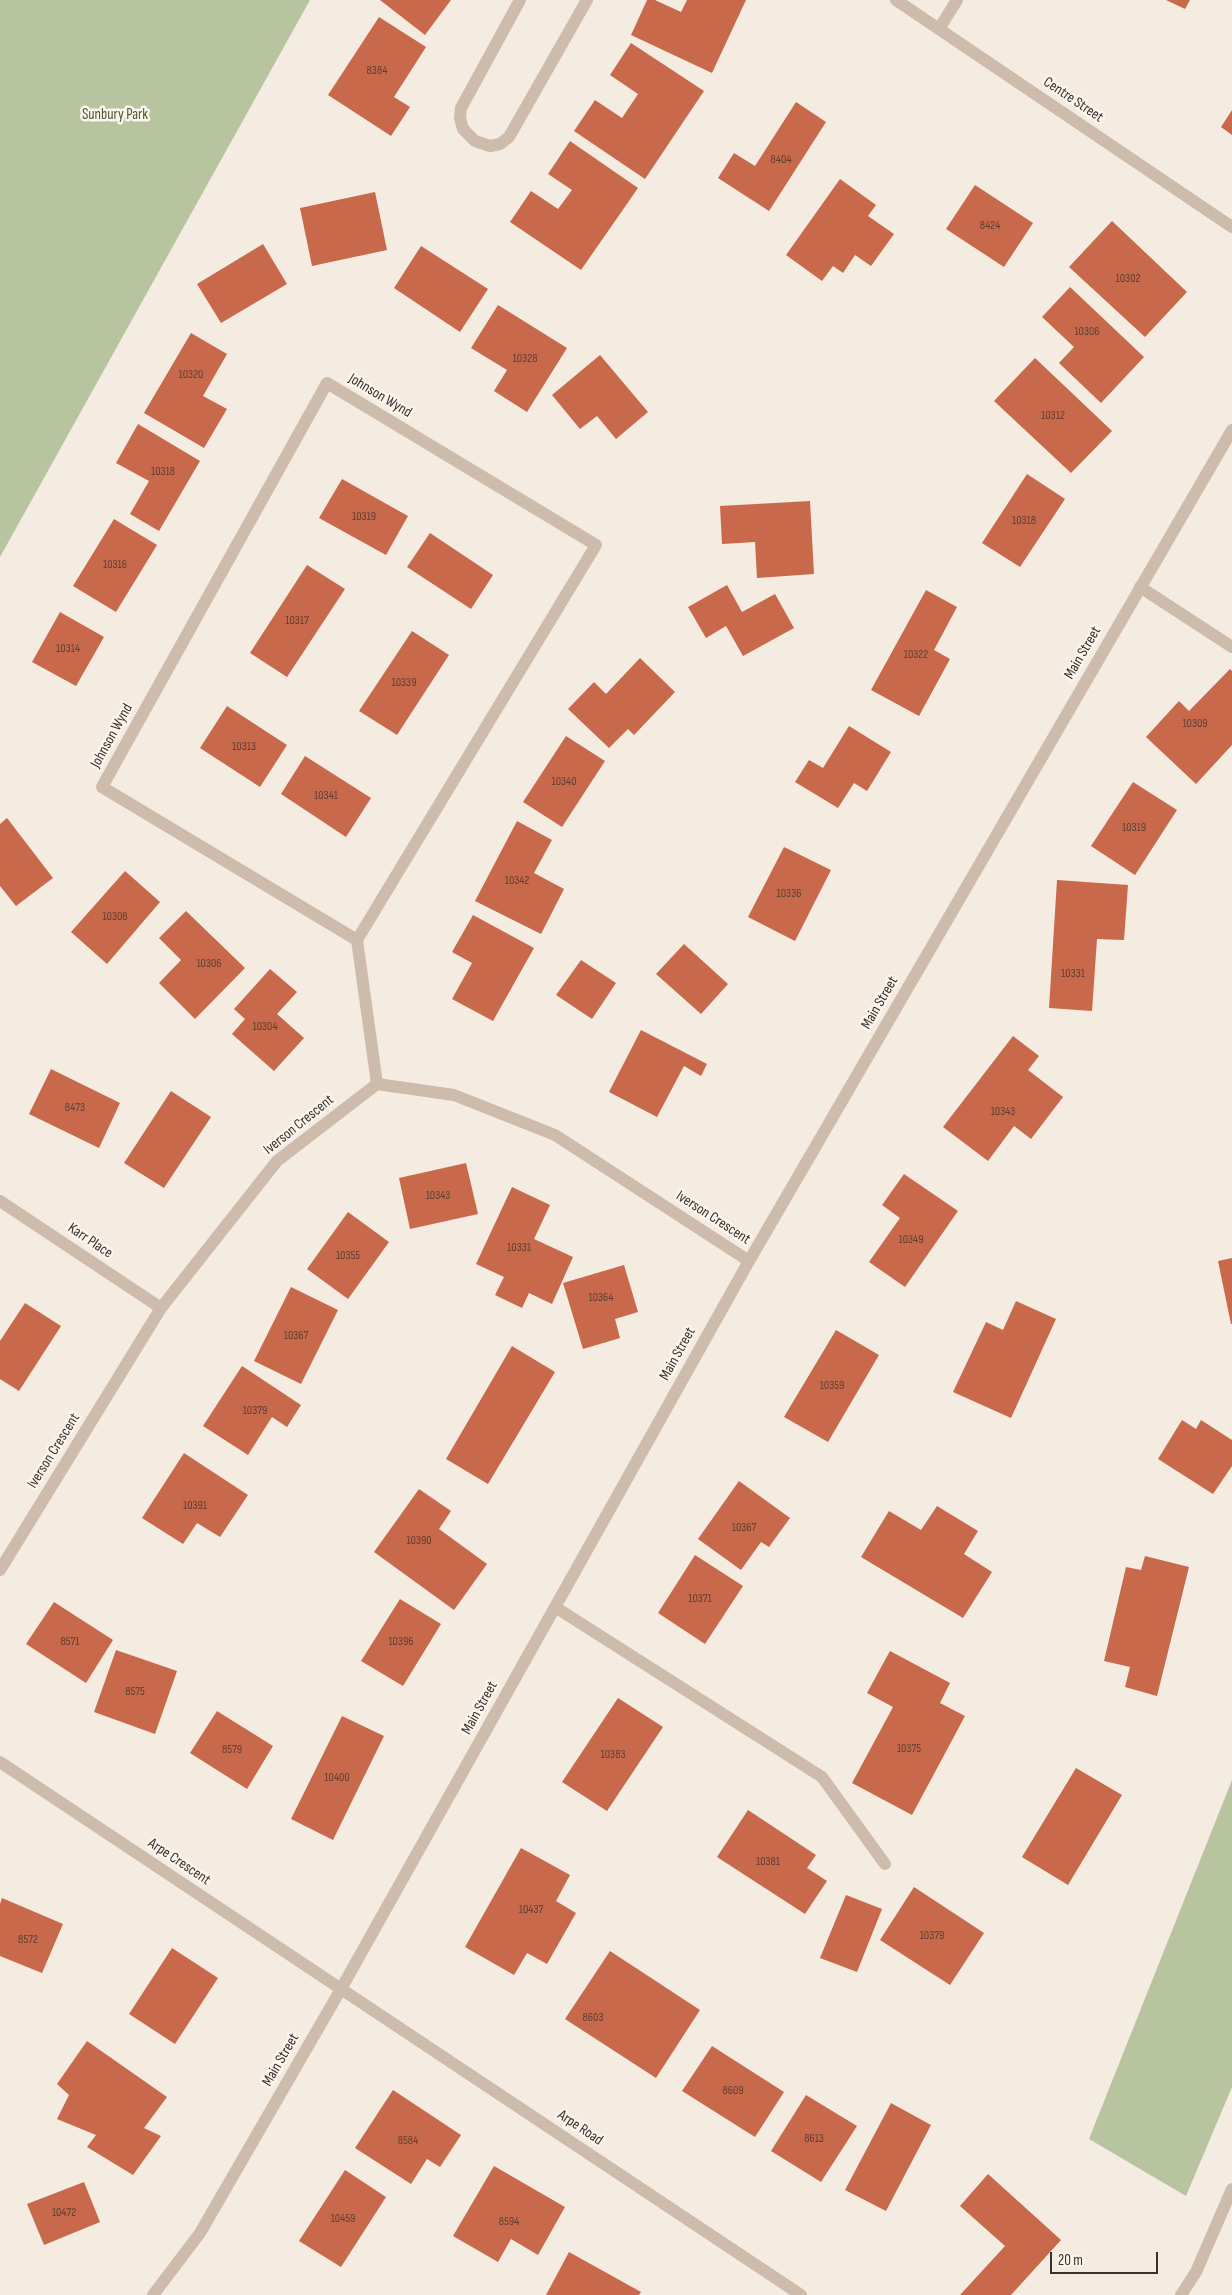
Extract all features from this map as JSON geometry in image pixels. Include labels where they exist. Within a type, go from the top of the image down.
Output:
[{"type":"street","points":[[520,0],[461,108],[460,118],[463,129],[475,141],[490,146],[500,144],[509,137],[587,0]]},
{"type":"street","name":"Centre Street","points":[[896,0],[1232,227]]},
{"type":"street","points":[[939,29],[957,0]]},
{"type":"street","name":"Johnson Wynd","points":[[328,383],[596,545],[357,940],[102,787],[328,383]]},
{"type":"street","name":"Main Street","points":[[153,2295],[200,2233],[341,1989],[749,1261],[1232,430]]},
{"type":"street","points":[[1140,587],[1232,647]]},
{"type":"street","points":[[357,940],[377,1084]]},
{"type":"street","name":"Iverson Crescent","points":[[0,1570],[161,1308],[277,1161],[377,1084],[454,1095],[555,1135],[749,1261]]},
{"type":"street","name":"Karr Place","points":[[0,1201],[161,1308]]},
{"type":"street","points":[[555,1607],[822,1777],[885,1864]]},
{"type":"street","name":"Arpe Crescent","points":[[0,1762],[341,1989]]},
{"type":"street","name":"Arpe Road","points":[[341,1989],[800,2295]]},
{"type":"street","points":[[1181,2295],[1196,2272],[1232,2189]]},
{"type":"green space","name":"Sunbury Park","points":[[0,0],[310,0],[0,557]]},
{"type":"green space","points":[[1232,1780],[1232,2087],[1186,2196],[1089,2139]]},
{"type":"building","points":[[380,0],[451,0],[425,35]]},
{"type":"building","points":[[647,0],[655,0],[681,12],[687,0],[746,0],[712,73],[631,35]]},
{"type":"building","points":[[1166,0],[1190,0],[1185,9]]},
{"type":"building","points":[[379,17],[426,47],[394,97],[410,107],[391,136],[328,95]]},
{"type":"building","points":[[631,43],[704,91],[645,179],[574,131],[595,100],[622,118],[638,94],[610,75]]},
{"type":"building","points":[[796,102],[826,122],[769,211],[718,178],[734,153],[755,166]]},
{"type":"building","points":[[1232,110],[1232,135],[1221,127]]},
{"type":"building","points":[[570,141],[638,188],[581,270],[510,222],[531,191],[558,209],[572,190],[548,174]]},
{"type":"building","points":[[840,179],[876,205],[868,216],[894,234],[871,266],[855,255],[843,273],[833,266],[822,281],[786,255]]},
{"type":"building","points":[[975,185],[1033,223],[1004,267],[946,229]]},
{"type":"building","points":[[375,192],[387,250],[312,266],[300,208]]},
{"type":"building","points":[[1112,221],[1187,292],[1145,337],[1069,267]]},
{"type":"building","points":[[263,244],[287,284],[221,323],[197,284]]},
{"type":"building","points":[[421,246],[488,289],[460,332],[394,288]]},
{"type":"building","points":[[1070,287],[1144,357],[1101,403],[1059,363],[1074,347],[1042,317]]},
{"type":"building","points":[[498,305],[567,348],[527,412],[494,391],[507,370],[471,348]]},
{"type":"building","points":[[191,333],[227,354],[203,396],[227,409],[204,448],[144,413]]},
{"type":"building","points":[[600,355],[648,412],[616,439],[597,416],[580,429],[552,395]]},
{"type":"building","points":[[1035,358],[1112,431],[1071,473],[994,401]]},
{"type":"building","points":[[138,424],[200,461],[159,531],[130,514],[149,481],[116,463]]},
{"type":"building","points":[[1027,474],[1065,499],[1020,567],[982,543]]},
{"type":"building","points":[[342,479],[408,516],[386,555],[319,518]]},
{"type":"building","points":[[810,501],[814,574],[757,578],[755,542],[722,544],[720,506]]},
{"type":"building","points":[[114,519],[157,545],[116,612],[73,586]]},
{"type":"building","points":[[430,533],[493,575],[471,609],[407,567]]},
{"type":"building","points":[[307,565],[345,589],[287,677],[250,653]]},
{"type":"building","points":[[727,585],[742,612],[775,594],[794,628],[743,656],[726,626],[706,638],[688,607]]},
{"type":"building","points":[[926,590],[957,607],[934,650],[950,659],[919,716],[871,690]]},
{"type":"building","points":[[60,612],[104,637],[76,686],[32,662]]},
{"type":"building","points":[[412,631],[449,655],[397,735],[359,711]]},
{"type":"building","points":[[640,658],[675,692],[634,735],[628,729],[609,748],[568,709],[594,682],[606,694]]},
{"type":"building","points":[[1230,669],[1232,671],[1232,745],[1196,784],[1146,737],[1179,701],[1189,711]]},
{"type":"building","points":[[227,706],[287,745],[260,787],[200,748]]},
{"type":"building","points":[[849,726],[891,752],[867,791],[854,783],[838,808],[795,782],[809,760],[823,768]]},
{"type":"building","points":[[566,736],[605,761],[562,827],[523,802]]},
{"type":"building","points":[[305,756],[371,798],[346,837],[281,794]]},
{"type":"building","points":[[1133,782],[1177,810],[1135,875],[1091,846]]},
{"type":"building","points":[[7,818],[53,878],[16,906],[0,886],[0,824]]},
{"type":"building","points":[[517,821],[552,840],[534,873],[564,889],[541,934],[475,901]]},
{"type":"building","points":[[784,847],[831,870],[795,941],[748,917]]},
{"type":"building","points":[[125,871],[160,902],[107,964],[71,932]]},
{"type":"building","points":[[1057,880],[1128,885],[1124,940],[1097,939],[1092,1011],[1049,1008]]},
{"type":"building","points":[[186,911],[245,968],[195,1019],[159,983],[181,960],[159,938]]},
{"type":"building","points":[[473,915],[534,948],[493,1021],[452,999],[472,963],[452,952]]},
{"type":"building","points":[[684,944],[728,984],[701,1014],[656,974]]},
{"type":"building","points":[[581,960],[616,983],[592,1019],[556,995]]},
{"type":"building","points":[[270,969],[297,992],[277,1014],[304,1038],[274,1071],[232,1034],[245,1019],[234,1009]]},
{"type":"building","points":[[641,1030],[707,1064],[701,1076],[684,1066],[657,1117],[609,1092]]},
{"type":"building","points":[[1013,1036],[1039,1056],[1028,1070],[1063,1097],[1031,1139],[1014,1126],[988,1161],[943,1127]]},
{"type":"building","points":[[51,1069],[120,1103],[99,1148],[29,1114]]},
{"type":"building","points":[[171,1091],[211,1117],[164,1188],[124,1163]]},
{"type":"building","points":[[466,1163],[478,1214],[410,1229],[399,1178]]},
{"type":"building","points":[[904,1174],[958,1211],[905,1287],[869,1262],[900,1218],[882,1205]]},
{"type":"building","points":[[512,1187],[550,1205],[534,1239],[573,1257],[552,1304],[529,1293],[522,1308],[495,1295],[504,1277],[476,1264]]},
{"type":"building","points":[[348,1212],[389,1242],[348,1299],[307,1269]]},
{"type":"building","points":[[1232,1258],[1232,1324],[1231,1324],[1218,1261]]},
{"type":"building","points":[[624,1265],[638,1312],[615,1319],[620,1338],[583,1349],[563,1283]]},
{"type":"building","points":[[291,1287],[338,1310],[301,1384],[254,1361]]},
{"type":"building","points":[[1016,1301],[1056,1319],[1011,1418],[953,1392],[986,1322],[1003,1330]]},
{"type":"building","points":[[25,1303],[61,1326],[19,1391],[0,1379],[0,1341]]},
{"type":"building","points":[[836,1330],[879,1355],[828,1442],[784,1417]]},
{"type":"building","points":[[512,1346],[555,1372],[488,1484],[446,1459]]},
{"type":"building","points":[[242,1366],[301,1405],[287,1427],[272,1417],[248,1455],[203,1426]]},
{"type":"building","points":[[1182,1420],[1196,1429],[1201,1420],[1232,1440],[1232,1466],[1213,1494],[1158,1459]]},
{"type":"building","points":[[184,1453],[248,1495],[220,1537],[197,1523],[183,1544],[142,1518]]},
{"type":"building","points":[[739,1481],[790,1518],[769,1547],[761,1542],[741,1570],[698,1539]]},
{"type":"building","points":[[419,1489],[451,1511],[439,1529],[487,1564],[454,1610],[374,1552]]},
{"type":"building","points":[[937,1506],[978,1531],[964,1554],[992,1572],[963,1618],[861,1557],[889,1511],[921,1530]]},
{"type":"building","points":[[695,1555],[743,1586],[705,1644],[658,1613]]},
{"type":"building","points":[[1145,1556],[1189,1567],[1157,1696],[1125,1687],[1130,1667],[1104,1661],[1126,1567],[1141,1570]]},
{"type":"building","points":[[400,1599],[441,1624],[403,1686],[361,1661]]},
{"type":"building","points":[[54,1602],[113,1640],[86,1683],[26,1644]]},
{"type":"building","points":[[116,1650],[177,1671],[155,1734],[94,1712]]},
{"type":"building","points":[[890,1651],[950,1683],[940,1703],[965,1716],[912,1815],[852,1783],[893,1707],[867,1693]]},
{"type":"building","points":[[618,1698],[663,1727],[607,1811],[562,1782]]},
{"type":"building","points":[[217,1711],[273,1746],[247,1789],[190,1753]]},
{"type":"building","points":[[342,1716],[384,1736],[333,1840],[291,1819]]},
{"type":"building","points":[[1076,1768],[1122,1795],[1068,1885],[1022,1857]]},
{"type":"building","points":[[748,1810],[816,1855],[807,1868],[827,1881],[805,1914],[717,1857]]},
{"type":"building","points":[[521,1848],[570,1875],[556,1901],[576,1913],[547,1964],[527,1953],[514,1975],[465,1947]]},
{"type":"building","points":[[914,1887],[984,1933],[950,1985],[880,1940]]},
{"type":"building","points":[[846,1895],[882,1909],[857,1972],[820,1958]]},
{"type":"building","points":[[2,1898],[63,1924],[42,1973],[0,1956],[0,1904]]},
{"type":"building","points":[[172,1948],[218,1978],[175,2044],[129,2014]]},
{"type":"building","points":[[610,1951],[700,2010],[656,2078],[565,2019]]},
{"type":"building","points":[[87,2041],[167,2097],[144,2128],[161,2136],[133,2175],[87,2147],[96,2135],[57,2119],[69,2095],[57,2084]]},
{"type":"building","points":[[712,2046],[784,2092],[755,2137],[682,2091]]},
{"type":"building","points":[[393,2090],[461,2135],[440,2167],[427,2159],[411,2184],[355,2148]]},
{"type":"building","points":[[806,2095],[857,2126],[821,2182],[771,2151]]},
{"type":"building","points":[[891,2103],[931,2125],[886,2211],[845,2190]]},
{"type":"building","points":[[494,2166],[565,2207],[538,2255],[511,2239],[498,2262],[453,2236]]},
{"type":"building","points":[[345,2170],[386,2197],[341,2267],[299,2241]]},
{"type":"building","points":[[988,2174],[1061,2240],[1011,2295],[960,2295],[1005,2246],[960,2206]]},
{"type":"building","points":[[84,2182],[100,2222],[44,2245],[27,2204]]},
{"type":"building","points":[[569,2252],[641,2292],[639,2295],[546,2295]]}]
